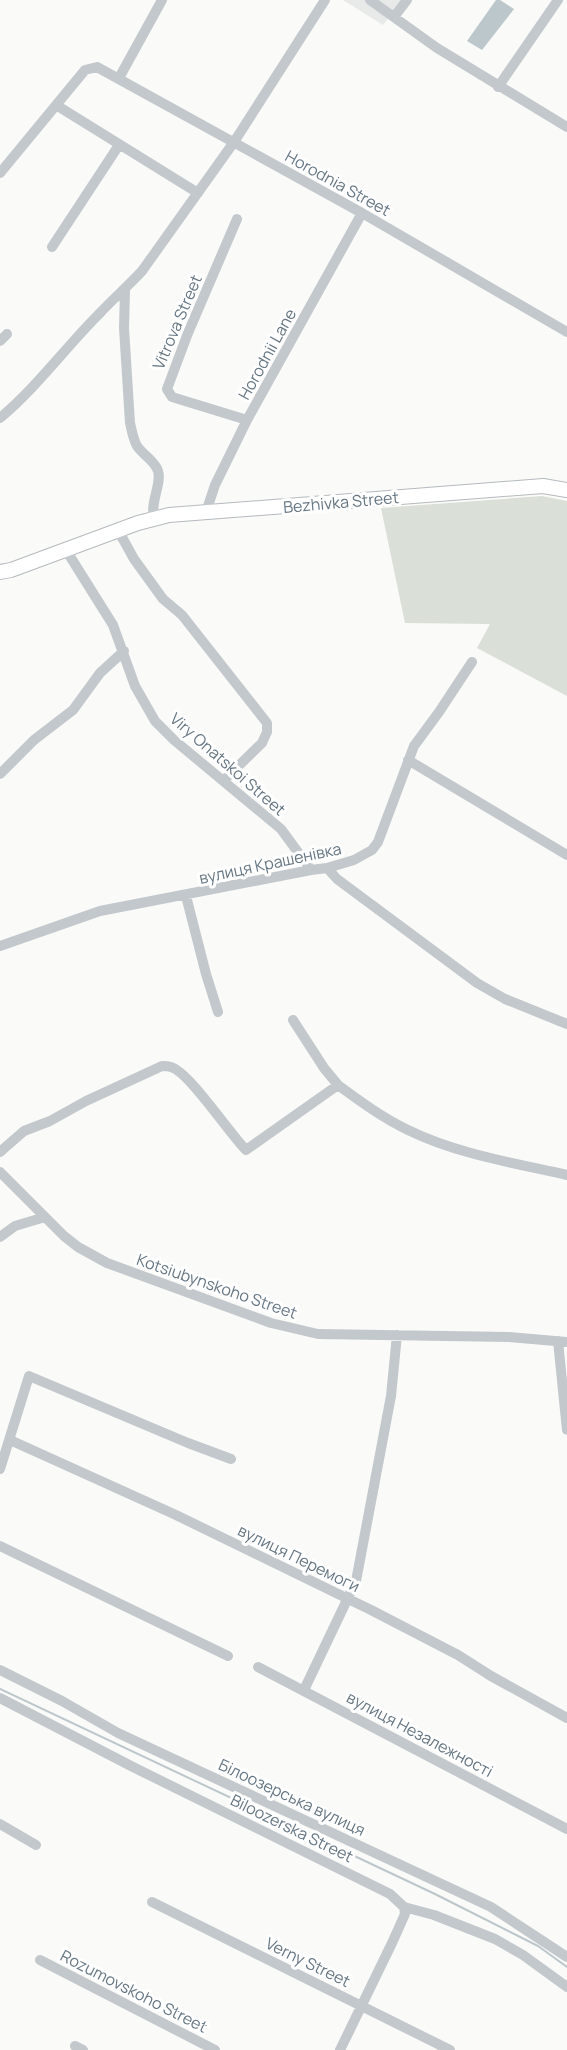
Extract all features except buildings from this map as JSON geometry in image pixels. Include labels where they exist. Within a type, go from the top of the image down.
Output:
[{"type":"main road","name":"Bezhivka Street","points":[[0,572],[154,518],[543,486],[567,490]]},
{"type":"street","points":[[119,78],[162,0]]},
{"type":"street","points":[[0,418],[24,398],[99,313],[125,290],[141,271],[234,142],[324,0]]},
{"type":"street","points":[[370,0],[437,48],[567,127]]},
{"type":"street","points":[[394,17],[407,0]]},
{"type":"street","points":[[498,87],[558,0]]},
{"type":"street","name":"Horodnia Street","points":[[56,105],[85,70],[97,67],[362,213],[567,332]]},
{"type":"street","points":[[0,173],[56,105],[198,193]]},
{"type":"street","points":[[52,247],[119,145]]},
{"type":"street","name":"Horodnii Lane","points":[[206,512],[215,485],[247,420],[362,213]]},
{"type":"street","name":"Vitrova Street","points":[[237,219],[188,333],[167,389],[172,397],[247,420]]},
{"type":"street","points":[[125,290],[124,328],[130,423],[132,436],[137,446],[156,467],[159,475],[153,502],[154,518]]},
{"type":"street","points":[[118,530],[134,559],[163,600],[182,615],[267,723],[267,732],[262,744],[223,781]]},
{"type":"street","name":"Viry Onatskoi Street","points":[[66,550],[113,625],[135,686],[155,721],[174,740],[281,829],[311,870]]},
{"type":"street","points":[[0,774],[19,753],[73,710],[100,673],[124,651]]},
{"type":"street","name":"вулиця Крашенівка","points":[[0,946],[100,912],[327,868],[363,856],[378,842],[414,746],[472,662]]},
{"type":"street","points":[[408,760],[567,855]]},
{"type":"street","points":[[327,868],[337,879],[477,983],[505,999],[567,1024]]},
{"type":"street","points":[[186,896],[218,1012]]},
{"type":"street","points":[[293,1020],[324,1068],[339,1085],[367,1106],[408,1130],[479,1155],[567,1175]]},
{"type":"street","points":[[0,1152],[24,1131],[50,1121],[86,1101],[162,1066],[172,1067],[180,1072],[246,1150],[339,1085]]},
{"type":"street","name":"Kotsiubynskoho Street","points":[[0,1172],[78,1247],[107,1263],[271,1323],[318,1334],[509,1337],[562,1341]]},
{"type":"street","points":[[0,1237],[15,1226],[45,1217]]},
{"type":"street","points":[[304,1690],[356,1581],[387,1420],[397,1335]]},
{"type":"street","points":[[562,1341],[567,1430]]},
{"type":"street","points":[[0,1469],[29,1376],[231,1459]]},
{"type":"street","name":"вулиця Перемоги","points":[[10,1440],[176,1515],[349,1599],[458,1655],[567,1718]]},
{"type":"street","points":[[0,1546],[228,1656]]},
{"type":"street","name":"вулиця Незалежності","points":[[258,1667],[567,1829]]},
{"type":"street","name":"Білоозерська вулиця","points":[[0,1670],[62,1701],[118,1733],[328,1833],[378,1853],[491,1907],[567,1957]]},
{"type":"street","name":"Biloozerska Street","points":[[1,1703],[390,1894],[404,1907],[434,1914],[495,1939],[523,1955],[567,1987]]},
{"type":"street","points":[[0,1824],[36,1845]]},
{"type":"street","name":"Verny Street","points":[[152,1902],[450,2050]]},
{"type":"street","points":[[340,2050],[405,1914],[404,1907]]},
{"type":"street","name":"Rozumovskoho Street","points":[[40,1960],[215,2050]]},
{"type":"shaded area","points":[[343,0],[402,0],[383,25]]},
{"type":"shaded area","points":[[496,0],[514,9],[482,50],[467,41]]},
{"type":"shaded area","points":[[542,496],[567,501],[567,696],[477,648],[490,624],[405,623],[381,508]]},
{"type":"waterway","points":[[0,1689],[435,1894],[538,1946],[567,1967]]}]
